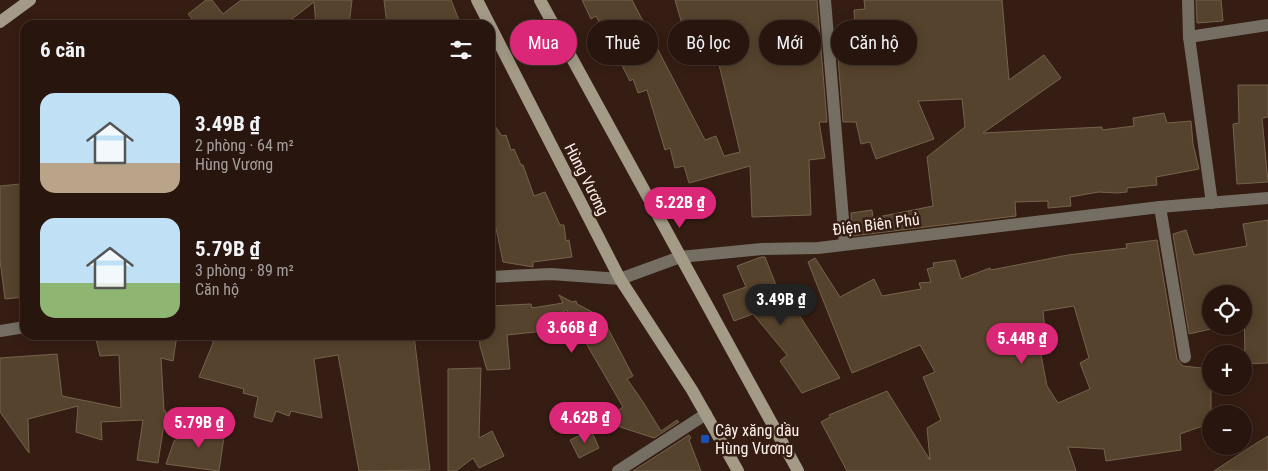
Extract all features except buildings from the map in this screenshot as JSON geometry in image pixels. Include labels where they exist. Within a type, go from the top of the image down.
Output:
[{"type":"main road","points":[[0,22],[30,0]]},
{"type":"main road","name":"Hùng Vương","points":[[478,0],[488,20]]},
{"type":"main road","points":[[540,0],[798,471]]},
{"type":"main road","name":"Hùng Vương","points":[[495,33],[620,279],[692,390],[738,471]]},
{"type":"street","points":[[825,0],[845,244]]},
{"type":"street","points":[[1188,0],[1189,37],[1212,203]]},
{"type":"street","points":[[1189,37],[1268,25]]},
{"type":"street","name":"Điện Biên Phủ","points":[[495,277],[551,274],[620,279],[680,257],[762,249],[818,248],[1160,207],[1268,198]]},
{"type":"street","points":[[1160,207],[1185,357]]},
{"type":"street","points":[[0,331],[20,328]]},
{"type":"street","points":[[618,471],[706,414]]},
{"type":"place","name":"Cây xăng dầu Hùng Vương","points":[[705,439]]}]
